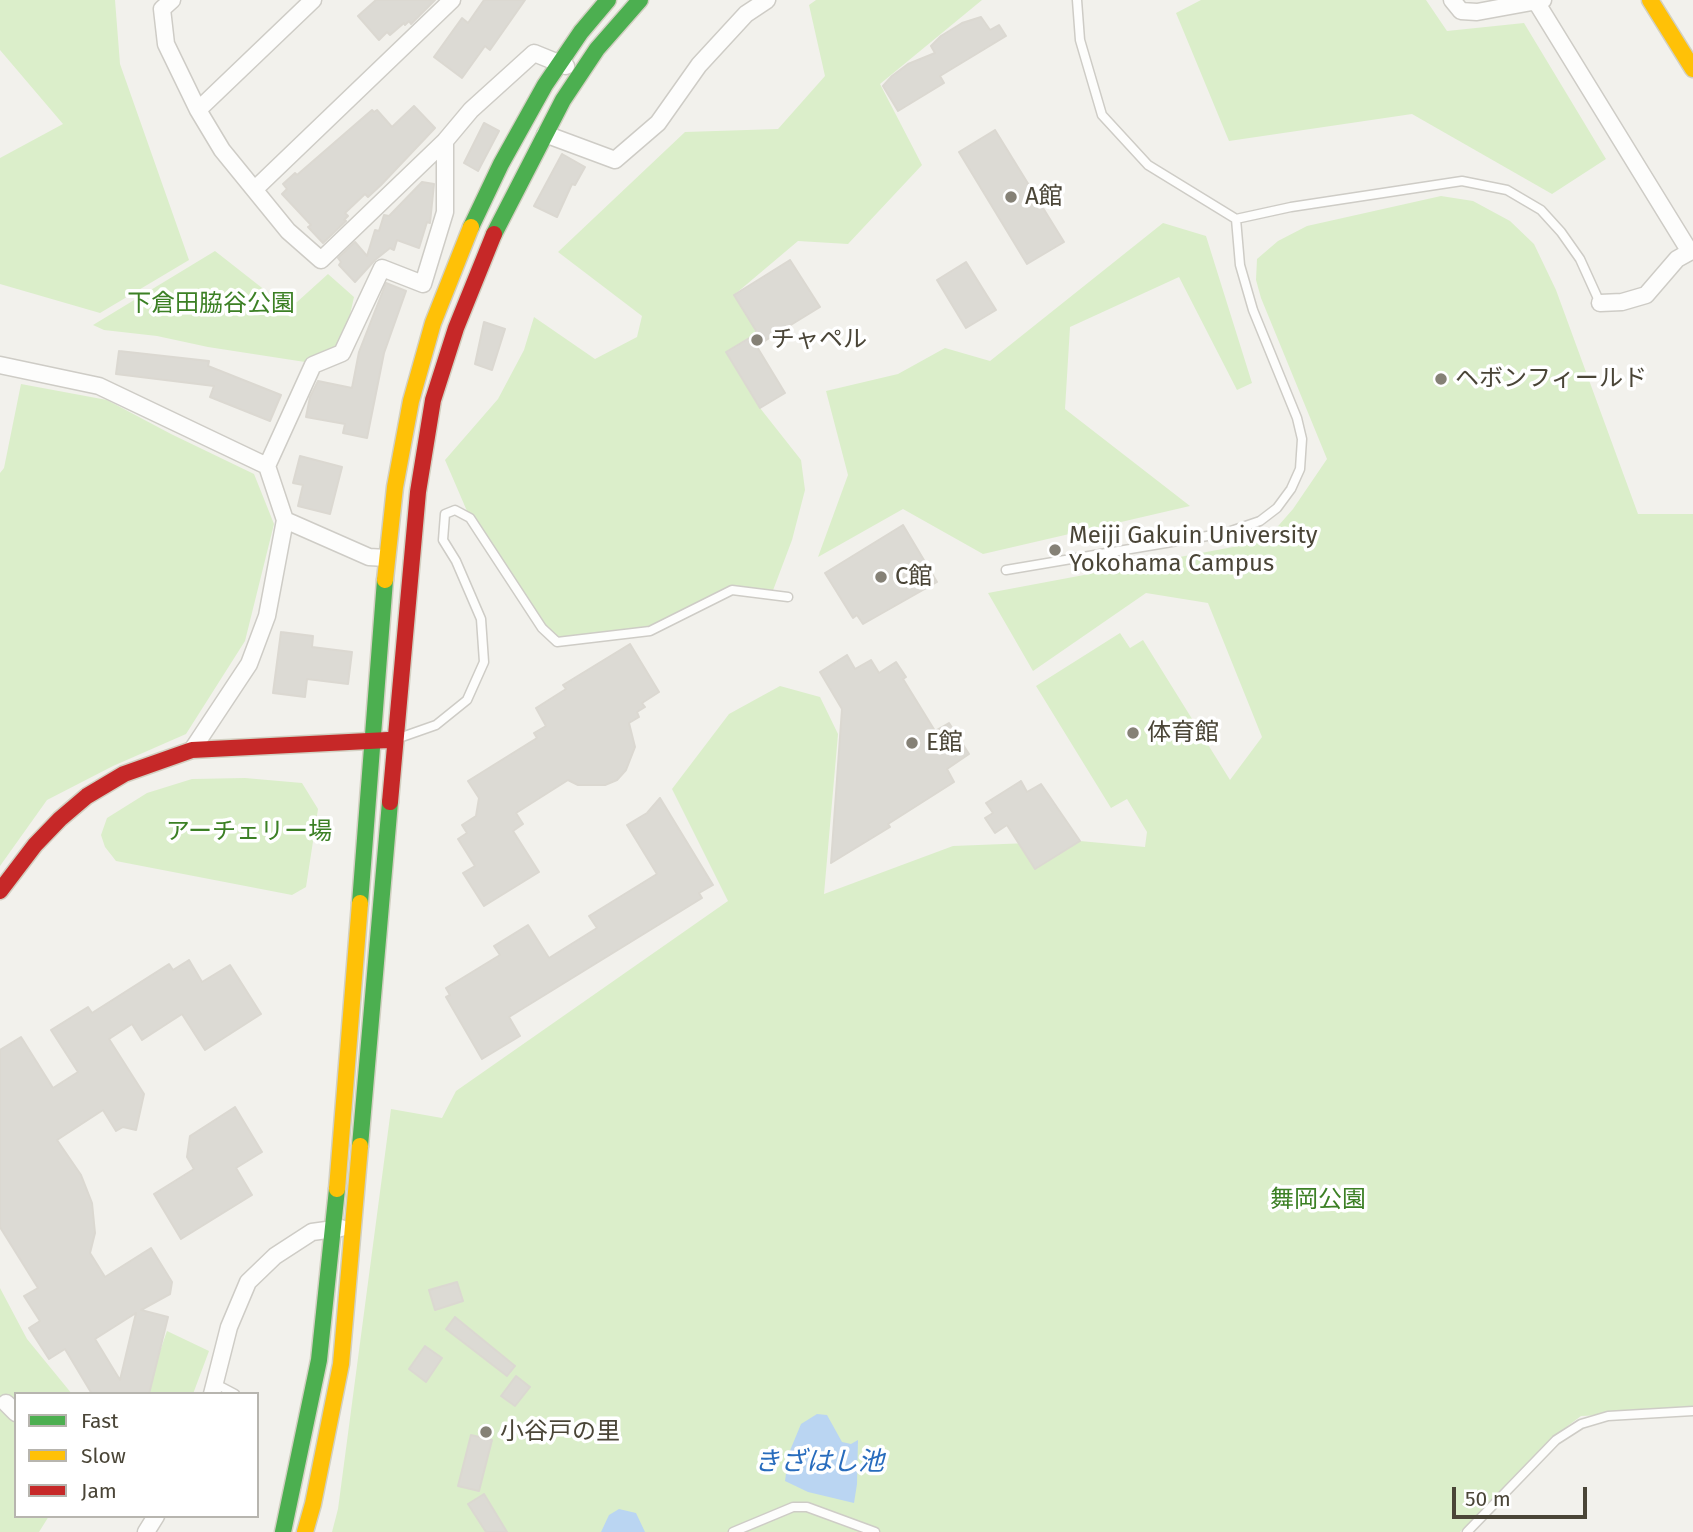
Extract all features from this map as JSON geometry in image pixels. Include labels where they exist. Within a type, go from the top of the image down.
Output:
[{"type":"street","points":[[172,0],[163,9],[166,44],[198,110],[222,150],[288,231],[321,260],[445,141],[471,110],[534,53],[561,62],[580,74]]},
{"type":"street","points":[[198,110],[313,0]]},
{"type":"street","points":[[255,189],[452,0]]},
{"type":"street","points":[[283,1532],[319,1360],[374,741],[386,558],[395,486],[411,401],[433,323],[463,243],[501,164],[545,85],[581,32],[608,0]]},
{"type":"street","points":[[305,1532],[341,1364],[418,492],[433,400],[456,328],[487,249],[545,134],[563,100],[597,49],[640,0]]},
{"type":"street","points":[[545,134],[615,160],[658,123],[699,65],[746,14],[766,0]]},
{"type":"street","points":[[1452,0],[1461,11],[1477,12],[1538,1],[1692,251],[1677,259],[1646,295],[1622,302],[1600,303]]},
{"type":"street","points":[[1650,0],[1693,69]]},
{"type":"street","points":[[192,750],[249,664],[267,616],[285,520],[267,466],[313,365],[342,354],[382,268],[423,284],[445,212],[445,141]]},
{"type":"street","points":[[0,365],[99,386],[267,466]]},
{"type":"street","points":[[285,520],[369,557],[386,558]]},
{"type":"street","points":[[0,891],[35,845],[60,819],[87,796],[124,774],[192,750],[396,739]]},
{"type":"street","points":[[214,1389],[229,1327],[248,1282],[275,1256],[312,1232],[354,1227]]},
{"type":"lane","points":[[1077,0],[1080,40],[1102,115],[1148,165],[1236,219],[1291,207],[1462,181],[1507,190],[1541,210],[1561,232],[1580,259],[1600,303]]},
{"type":"lane","points":[[1006,570],[1225,533],[1260,521],[1278,508],[1291,489],[1300,469],[1302,439],[1297,418],[1254,310],[1240,265],[1236,219]]},
{"type":"lane","points":[[396,739],[436,725],[467,701],[484,662],[481,619],[456,561],[443,540],[445,514],[455,510],[470,518],[542,628],[557,642],[650,631],[732,590],[789,597]]},
{"type":"lane","points":[[1467,1532],[1556,1440],[1581,1424],[1608,1416],[1693,1411]]},
{"type":"lane","points":[[733,1532],[793,1507],[807,1507],[875,1532]]},
{"type":"green space","points":[[0,0],[115,0],[120,64],[189,260],[100,313],[0,284],[0,158],[63,124],[0,50]]},
{"type":"green space","points":[[816,0],[982,0],[880,84],[922,165],[848,244],[798,241],[734,295],[757,333],[727,352],[760,408],[801,460],[805,490],[792,540],[772,593],[732,590],[650,631],[557,642],[542,628],[470,518],[445,460],[498,399],[524,350],[534,317],[595,359],[637,337],[642,316],[558,252],[685,132],[778,129],[825,76],[809,5]]},
{"type":"green space","points":[[1201,0],[1426,0],[1447,31],[1524,23],[1606,159],[1552,194],[1412,114],[1229,141],[1176,13]]},
{"type":"green space","name":"舞岡公園","points":[[1441,196],[1473,201],[1510,221],[1534,244],[1556,290],[1638,514],[1693,514],[1693,1411],[1581,1416],[1549,1440],[1460,1532],[332,1532],[338,1509],[391,1109],[442,1118],[456,1091],[728,901],[672,789],[729,714],[780,686],[820,697],[838,734],[824,894],[953,846],[1080,841],[1145,847],[1147,832],[1127,799],[1111,808],[1036,686],[1120,633],[1130,648],[1143,640],[1230,780],[1262,737],[1208,603],[1146,593],[1033,671],[988,593],[1265,541],[1293,509],[1327,459],[1261,298],[1256,280],[1257,259],[1278,241],[1307,226]]},
{"type":"green space","points":[[1163,223],[1206,236],[1252,383],[1237,390],[1179,277],[1070,327],[1065,409],[1190,506],[983,554],[903,509],[818,557],[848,475],[826,391],[898,374],[945,348],[990,361]]},
{"type":"green space","name":"下倉田脇谷公園","points":[[215,251],[280,302],[297,302],[328,274],[354,297],[347,328],[338,349],[305,362],[157,336],[104,330],[93,325]]},
{"type":"green space","points":[[21,384],[107,400],[254,474],[274,524],[245,641],[186,734],[113,766],[47,800],[0,866],[0,473],[4,468]]},
{"type":"green space","name":"アーチェリー場","points":[[245,778],[302,783],[318,809],[306,887],[292,895],[116,861],[105,847],[101,835],[107,818],[147,793],[192,779]]},
{"type":"green space","points":[[0,1288],[27,1339],[70,1392],[14,1392],[14,1518],[48,1518],[39,1532],[0,1532]]},
{"type":"green space","points":[[167,1331],[209,1351],[194,1392],[146,1392]]},
{"type":"water","name":"きざはし池","points":[[817,1414],[827,1415],[842,1442],[851,1444],[858,1440],[854,1503],[808,1492],[785,1481],[789,1453],[801,1424]]},
{"type":"water","points":[[619,1509],[636,1513],[645,1532],[601,1532],[609,1515]]},
{"type":"building","points":[[376,0],[435,0],[411,24],[409,21],[405,25],[404,23],[390,35],[387,32],[379,40],[358,16]]},
{"type":"building","points":[[484,0],[525,0],[490,50],[485,46],[462,78],[434,57],[462,18],[468,23]]},
{"type":"building","points":[[981,17],[990,30],[999,25],[1006,36],[940,76],[944,83],[898,111],[883,86],[908,64],[935,53],[931,46],[941,36],[962,23]]},
{"type":"building","points":[[414,106],[435,128],[381,185],[368,197],[365,194],[345,213],[348,216],[344,220],[346,221],[323,243],[308,227],[311,225],[282,194],[287,189],[283,184],[372,110],[377,110],[392,127]]},
{"type":"building","points":[[484,123],[499,131],[478,171],[464,163]]},
{"type":"building","name":"A館","points":[[995,130],[1064,242],[1027,264],[959,152]]},
{"type":"building","points":[[562,154],[585,167],[575,185],[572,184],[557,217],[534,206]]},
{"type":"building","points":[[422,182],[434,184],[430,223],[427,222],[419,248],[397,240],[394,250],[390,248],[375,260],[355,282],[339,265],[341,262],[338,258],[355,242],[367,256],[375,230],[379,231],[384,215],[389,216]]},
{"type":"building","name":"チャペル","points":[[790,260],[820,307],[763,342],[734,295]]},
{"type":"building","points":[[966,262],[996,310],[966,328],[937,280]]},
{"type":"building","points":[[386,283],[406,291],[384,353],[367,438],[343,433],[345,424],[306,417],[310,397],[318,381],[352,388],[359,352]]},
{"type":"building","points":[[484,322],[505,329],[492,370],[475,364]]},
{"type":"building","points":[[751,337],[785,393],[760,408],[726,352]]},
{"type":"building","points":[[119,351],[209,361],[208,366],[281,395],[270,421],[210,397],[214,386],[116,374]]},
{"type":"building","points":[[300,456],[342,467],[330,514],[298,506],[303,485],[293,483]]},
{"type":"building","name":"C館","points":[[903,525],[937,582],[863,624],[857,615],[853,618],[825,573]]},
{"type":"building","points":[[281,632],[313,636],[312,647],[352,652],[348,684],[307,679],[305,697],[273,693]]},
{"type":"building","points":[[630,644],[659,692],[642,703],[645,707],[637,712],[639,717],[629,723],[635,747],[626,770],[617,780],[605,785],[578,785],[568,780],[516,813],[523,824],[513,831],[539,872],[484,906],[463,873],[475,866],[458,839],[467,833],[462,825],[476,816],[479,798],[468,781],[537,738],[534,733],[546,726],[536,708],[566,689],[563,685]]},
{"type":"building","points":[[847,655],[855,669],[871,660],[879,673],[896,662],[906,677],[903,679],[935,731],[949,723],[969,754],[947,769],[954,782],[888,824],[890,827],[831,863],[842,709],[820,672]]},
{"type":"building","points":[[1021,781],[1027,792],[1041,784],[1080,841],[1035,869],[1007,825],[995,833],[985,818],[993,813],[986,803]]},
{"type":"building","points":[[660,798],[713,885],[699,893],[702,898],[509,1017],[520,1036],[482,1059],[446,997],[450,995],[446,988],[500,955],[494,946],[528,925],[549,958],[597,928],[589,916],[657,874],[627,825],[647,813]]},
{"type":"building","points":[[189,960],[202,982],[230,965],[261,1014],[205,1050],[182,1014],[142,1040],[132,1024],[109,1039],[144,1094],[136,1130],[123,1127],[116,1131],[103,1110],[57,1140],[81,1175],[92,1203],[95,1233],[90,1253],[105,1277],[151,1248],[172,1282],[170,1294],[141,1310],[168,1317],[149,1392],[91,1392],[65,1349],[49,1359],[29,1328],[40,1321],[24,1296],[38,1288],[0,1227],[0,1050],[21,1037],[53,1088],[78,1072],[51,1030],[88,1007],[92,1013],[169,964],[173,970]],"holes":[[[136,1313],[120,1380],[95,1339]]]},
{"type":"building","points":[[235,1107],[262,1152],[236,1168],[252,1195],[181,1239],[154,1194],[194,1169],[187,1157],[190,1136]]},
{"type":"building","points":[[457,1282],[463,1301],[435,1310],[429,1290]]},
{"type":"building","points":[[455,1317],[515,1366],[507,1376],[446,1329]]},
{"type":"building","points":[[425,1346],[442,1358],[426,1382],[409,1369]]},
{"type":"building","points":[[516,1376],[530,1387],[515,1406],[501,1396]]},
{"type":"building","points":[[471,1435],[492,1440],[479,1491],[458,1486]]},
{"type":"building","points":[[484,1494],[507,1532],[486,1532],[468,1504]]},
{"type":"traffic: fast","points":[[471,227],[501,164],[545,85],[581,32],[608,0]]},
{"type":"traffic: fast","points":[[494,234],[563,100],[597,49],[640,0]]},
{"type":"traffic: fast","points":[[360,903],[385,580]]},
{"type":"traffic: fast","points":[[360,1146],[390,802]]},
{"type":"traffic: fast","points":[[283,1532],[319,1360],[337,1189]]},
{"type":"traffic: slow","points":[[1650,0],[1693,69]]},
{"type":"traffic: slow","points":[[385,580],[395,487],[411,401],[433,323],[471,227]]},
{"type":"traffic: slow","points":[[337,1189],[360,903]]},
{"type":"traffic: slow","points":[[305,1532],[341,1364],[360,1146]]},
{"type":"traffic: jam","points":[[390,802],[418,492],[433,400],[456,328],[494,234]]},
{"type":"traffic: jam","points":[[0,891],[35,845],[60,819],[87,796],[124,774],[192,750],[388,740]]},
{"type":"place","name":"A館","points":[[1011,197]]},
{"type":"place","name":"チャペル","points":[[757,340]]},
{"type":"place","name":"ヘボンフィールド","points":[[1441,379]]},
{"type":"place","name":"Meiji Gakuin University Yokohama Campus","points":[[1055,550]]},
{"type":"place","name":"C館","points":[[881,577]]},
{"type":"place","name":"体育館","points":[[1133,733]]},
{"type":"place","name":"E館","points":[[912,743]]},
{"type":"place","name":"小谷戸の里","points":[[486,1432]]}]
